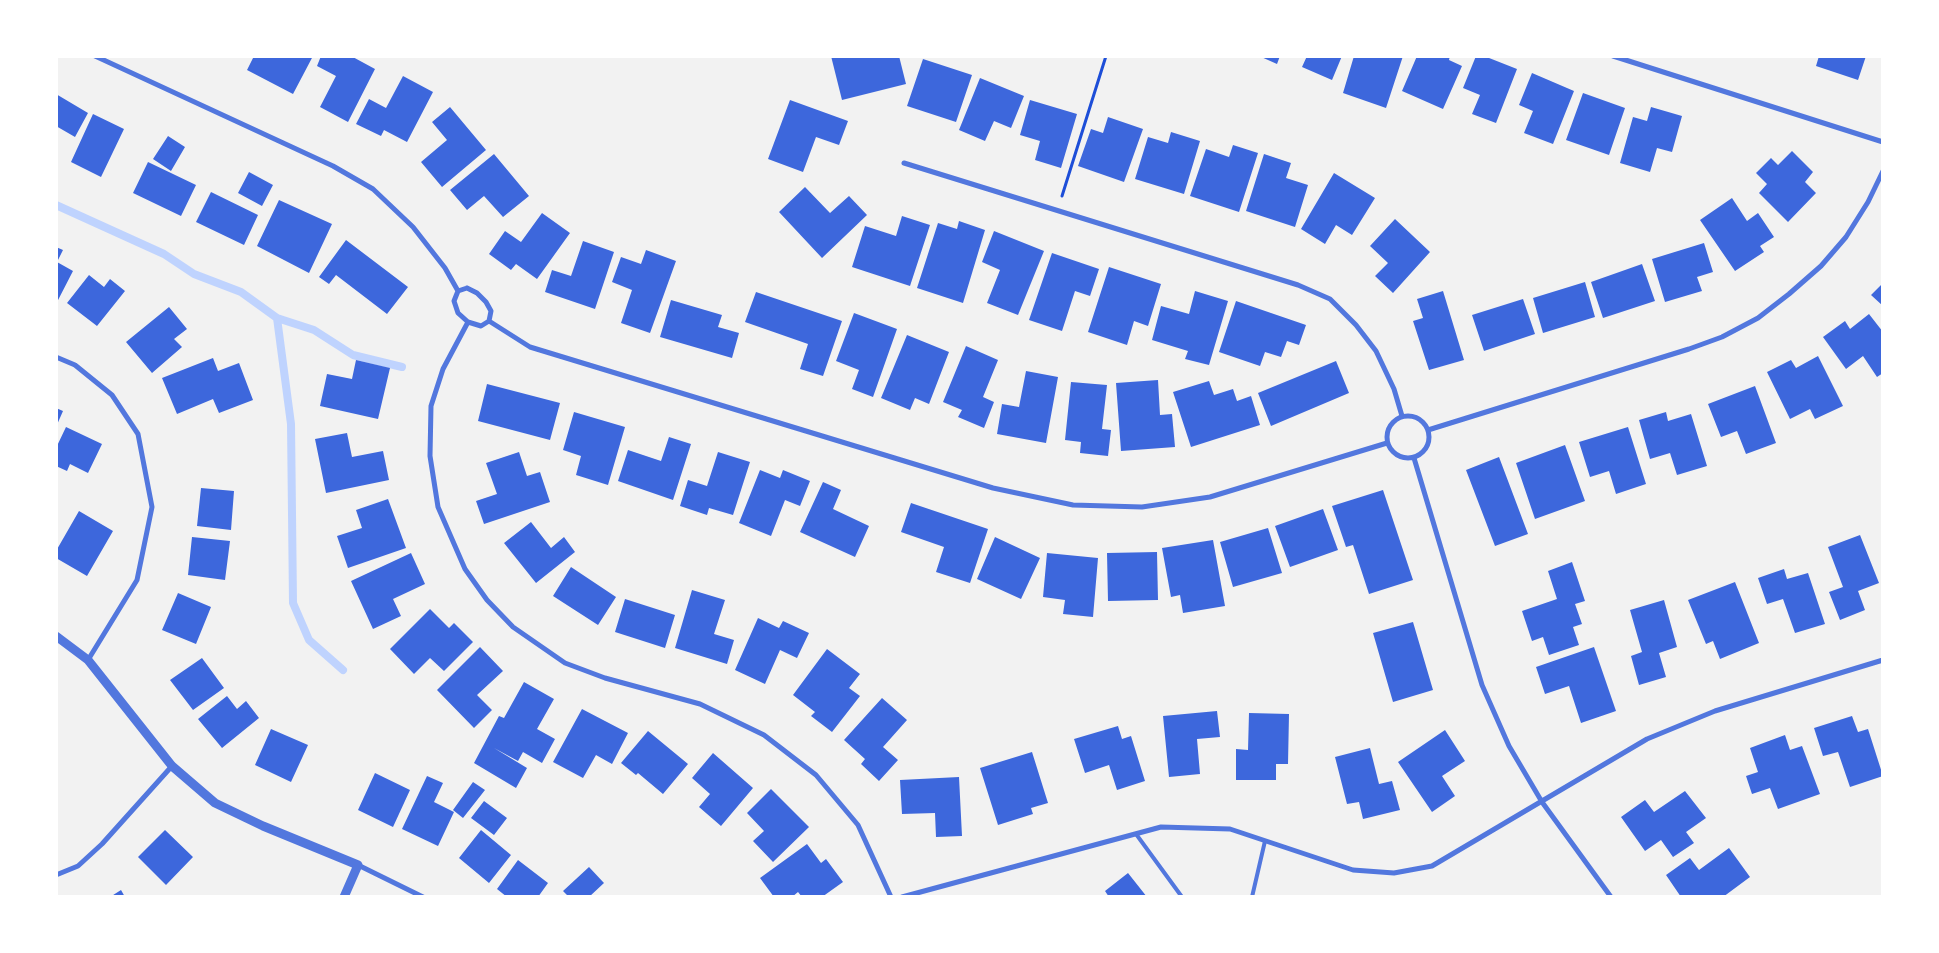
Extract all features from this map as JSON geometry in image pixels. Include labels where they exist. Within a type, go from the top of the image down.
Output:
[{"type":"street","points":[[95,56],[333,166],[373,190],[413,227],[445,268],[458,291]]},
{"type":"street","points":[[1613,56],[1883,142]]},
{"type":"street","points":[[904,163],[1298,285],[1330,300],[1356,324],[1376,351],[1394,389],[1402,416]]},
{"type":"street","points":[[1428,430],[1689,349],[1722,337],[1758,318],[1790,294],[1821,266],[1846,238],[1868,202],[1883,172]]},
{"type":"street","points":[[467,288],[486,302],[491,311],[489,321],[481,326],[468,322],[458,313],[454,301],[458,291],[467,288]]},
{"type":"street","points":[[489,321],[530,347],[992,488],[1073,505],[1142,507],[1210,498],[1387,443]]},
{"type":"street","points":[[468,322],[443,368],[431,406],[430,456],[438,507],[465,569],[487,600],[513,627],[565,663],[605,678],[700,704],[764,734],[816,775],[858,825],[891,897]]},
{"type":"street","points":[[56,357],[75,365],[112,395],[138,434],[152,507],[137,580],[88,660]]},
{"type":"street","points":[[1402,416],[1413,416],[1422,421],[1428,430],[1429,442],[1424,452],[1414,458],[1402,458],[1393,452],[1387,443],[1387,432],[1392,422],[1402,416]]},
{"type":"street","points":[[1414,458],[1482,685],[1509,746],[1542,802],[1611,897]]},
{"type":"street","points":[[56,636],[88,660],[172,766],[214,803],[263,826],[358,865],[422,897]]},
{"type":"street","points":[[902,897],[1161,827],[1230,829],[1353,870],[1394,873],[1432,866],[1647,739],[1706,714],[1883,660]]},
{"type":"street","points":[[56,875],[78,866],[102,844],[172,766]]},
{"type":"street","points":[[344,897],[358,865]]},
{"type":"lane","points":[[1136,834],[1182,897]]},
{"type":"lane","points":[[1252,897],[1265,841]]},
{"type":"path","points":[[1058,211],[1106,56]]},
{"type":"building","points":[[254,56],[313,56],[293,94],[247,70]]},
{"type":"building","points":[[321,56],[351,56],[375,69],[348,122],[320,107],[336,76],[317,66]]},
{"type":"building","points":[[831,56],[880,56],[881,58],[899,56],[906,84],[842,100]]},
{"type":"building","points":[[1259,56],[1280,56],[1277,64]]},
{"type":"building","points":[[1307,56],[1342,56],[1332,80],[1302,67]]},
{"type":"building","points":[[1354,56],[1403,56],[1386,108],[1343,93]]},
{"type":"building","points":[[1417,56],[1450,56],[1449,60],[1462,66],[1443,109],[1402,91]]},
{"type":"building","points":[[1476,56],[1484,56],[1517,69],[1496,123],[1472,114],[1480,95],[1463,88]]},
{"type":"building","points":[[1819,56],[1866,56],[1858,80],[1816,66]]},
{"type":"building","points":[[923,59],[972,75],[956,122],[907,106]]},
{"type":"building","points":[[1532,73],[1574,91],[1553,144],[1524,133],[1533,111],[1519,105]]},
{"type":"building","points":[[403,76],[433,92],[407,142],[384,130],[381,136],[356,124],[369,99],[386,108]]},
{"type":"building","points":[[980,78],[1024,96],[1011,128],[994,121],[985,141],[959,130]]},
{"type":"building","points":[[1583,93],[1625,108],[1609,155],[1566,140]]},
{"type":"building","points":[[56,94],[88,113],[75,137],[56,126]]},
{"type":"building","points":[[790,100],[848,121],[839,145],[816,137],[803,172],[768,159]]},
{"type":"building","points":[[1030,100],[1077,114],[1061,168],[1035,160],[1040,141],[1020,135]]},
{"type":"building","points":[[450,107],[486,150],[442,187],[421,162],[447,140],[432,122]]},
{"type":"building","points":[[1651,107],[1682,116],[1672,152],[1657,148],[1650,172],[1620,163],[1633,117],[1647,121]]},
{"type":"building","points":[[93,114],[124,129],[101,177],[71,162]]},
{"type":"building","points":[[1108,117],[1143,129],[1124,182],[1078,166],[1091,129],[1103,133]]},
{"type":"building","points":[[1171,132],[1200,141],[1184,194],[1135,179],[1148,137],[1168,143]]},
{"type":"building","points":[[168,136],[185,147],[171,171],[153,159]]},
{"type":"building","points":[[1233,145],[1258,153],[1239,212],[1190,196],[1206,149],[1229,157]]},
{"type":"building","points":[[1792,151],[1813,172],[1805,182],[1816,193],[1788,222],[1759,193],[1767,184],[1756,173],[1771,158],[1778,165]]},
{"type":"building","points":[[494,154],[529,196],[503,217],[484,196],[467,210],[450,190]]},
{"type":"building","points":[[1264,154],[1291,163],[1286,178],[1308,185],[1295,227],[1246,211]]},
{"type":"building","points":[[148,162],[196,185],[181,216],[133,193]]},
{"type":"building","points":[[249,172],[273,185],[262,206],[238,193]]},
{"type":"building","points":[[1334,173],[1375,198],[1352,235],[1336,225],[1325,244],[1301,229]]},
{"type":"building","points":[[805,187],[830,213],[849,196],[867,215],[822,258],[779,212]]},
{"type":"building","points":[[211,192],[258,215],[244,245],[196,222]]},
{"type":"building","points":[[1732,198],[1747,221],[1758,213],[1774,237],[1760,246],[1764,252],[1735,271],[1700,220]]},
{"type":"building","points":[[279,200],[332,224],[309,273],[257,246]]},
{"type":"building","points":[[542,213],[570,233],[537,279],[516,264],[511,270],[489,254],[505,231],[521,242]]},
{"type":"building","points":[[902,216],[930,225],[910,286],[852,267],[865,226],[896,236]]},
{"type":"building","points":[[1395,219],[1430,252],[1393,293],[1375,276],[1388,263],[1370,246]]},
{"type":"building","points":[[959,221],[985,230],[963,303],[917,288],[938,223],[957,229]]},
{"type":"building","points":[[994,231],[1044,251],[1018,315],[987,303],[1000,270],[982,262]]},
{"type":"building","points":[[346,240],[408,287],[387,314],[336,275],[329,284],[319,277]]},
{"type":"building","points":[[583,241],[614,252],[595,309],[545,292],[552,270],[571,276]]},
{"type":"building","points":[[1704,243],[1713,272],[1697,277],[1702,291],[1665,302],[1652,259]]},
{"type":"building","points":[[56,247],[63,250],[57,262],[73,271],[56,304]]},
{"type":"building","points":[[646,250],[676,261],[650,333],[621,323],[632,290],[612,282],[621,257],[641,264]]},
{"type":"building","points":[[1052,253],[1099,269],[1090,296],[1075,291],[1062,331],[1029,320]]},
{"type":"building","points":[[1642,264],[1655,301],[1603,318],[1591,282]]},
{"type":"building","points":[[1109,267],[1161,284],[1148,326],[1134,321],[1127,345],[1088,332]]},
{"type":"building","points":[[89,275],[104,287],[110,279],[125,291],[97,326],[67,303]]},
{"type":"building","points":[[1585,282],[1595,317],[1543,333],[1533,298]]},
{"type":"building","points":[[1883,283],[1883,306],[1871,295]]},
{"type":"building","points":[[1195,291],[1228,301],[1209,365],[1185,359],[1188,351],[1152,340],[1161,306],[1189,314]]},
{"type":"building","points":[[1443,291],[1464,360],[1429,370],[1413,321],[1423,318],[1417,299]]},
{"type":"building","points":[[756,292],[842,321],[823,376],[800,369],[808,344],[745,322]]},
{"type":"building","points":[[1523,299],[1535,334],[1484,351],[1472,315]]},
{"type":"building","points":[[671,300],[722,315],[718,327],[739,333],[732,358],[660,337]]},
{"type":"building","points":[[1236,301],[1306,325],[1299,345],[1287,341],[1281,357],[1265,352],[1260,366],[1219,352]]},
{"type":"building","points":[[169,307],[187,329],[174,339],[182,347],[152,373],[126,342]]},
{"type":"building","points":[[854,313],[897,329],[873,397],[852,389],[859,370],[836,361]]},
{"type":"building","points":[[1869,314],[1883,332],[1883,373],[1877,377],[1863,356],[1846,369],[1823,337],[1845,321],[1850,329]]},
{"type":"building","points":[[907,335],[949,352],[929,404],[915,398],[910,410],[881,398]]},
{"type":"building","points":[[966,346],[998,360],[983,397],[994,402],[984,428],[958,417],[962,410],[943,402]]},
{"type":"building","points":[[1818,356],[1843,406],[1815,419],[1810,409],[1790,419],[1767,372],[1791,360],[1796,368]]},
{"type":"building","points":[[213,358],[218,371],[239,363],[253,400],[219,413],[213,399],[177,414],[162,378]]},
{"type":"building","points":[[356,360],[390,368],[378,419],[320,406],[327,374],[352,379]]},
{"type":"building","points":[[1336,361],[1349,393],[1271,426],[1258,393]]},
{"type":"building","points":[[1026,371],[1058,377],[1046,443],[997,434],[1002,404],[1019,407]]},
{"type":"building","points":[[1158,380],[1160,415],[1172,414],[1175,447],[1121,451],[1116,383]]},
{"type":"building","points":[[1209,381],[1214,395],[1233,389],[1237,401],[1251,396],[1260,425],[1191,447],[1173,392]]},
{"type":"building","points":[[1071,382],[1107,385],[1102,429],[1111,430],[1108,456],[1080,453],[1081,442],[1065,440]]},
{"type":"building","points":[[487,384],[560,403],[550,440],[478,421]]},
{"type":"building","points":[[1755,386],[1776,443],[1746,454],[1737,431],[1721,437],[1708,404]]},
{"type":"building","points":[[56,408],[63,411],[56,427]]},
{"type":"building","points":[[574,412],[625,427],[608,485],[576,475],[581,456],[563,450]]},
{"type":"building","points":[[1666,412],[1668,421],[1691,414],[1707,466],[1677,475],[1670,453],[1650,459],[1639,420]]},
{"type":"building","points":[[66,427],[102,444],[88,473],[70,464],[67,471],[56,466],[56,448]]},
{"type":"building","points":[[1628,427],[1646,484],[1616,494],[1609,471],[1590,477],[1579,442]]},
{"type":"building","points":[[347,433],[352,457],[383,451],[389,480],[326,493],[315,439]]},
{"type":"building","points":[[669,437],[691,444],[673,500],[618,481],[628,450],[661,461]]},
{"type":"building","points":[[1565,445],[1585,501],[1535,519],[1516,463]]},
{"type":"building","points":[[519,452],[527,476],[540,472],[550,502],[484,524],[476,501],[497,494],[486,463]]},
{"type":"building","points":[[718,452],[750,462],[733,515],[709,508],[707,515],[680,506],[688,480],[707,486]]},
{"type":"building","points":[[1499,457],[1528,534],[1495,546],[1466,470]]},
{"type":"building","points":[[760,470],[780,478],[783,470],[810,481],[800,506],[785,500],[771,536],[739,523]]},
{"type":"building","points":[[823,482],[841,490],[833,509],[869,526],[855,557],[800,532]]},
{"type":"building","points":[[201,488],[234,491],[231,530],[197,526]]},
{"type":"building","points":[[1383,490],[1413,580],[1369,594],[1353,545],[1346,547],[1332,506]]},
{"type":"building","points":[[388,499],[406,548],[348,568],[337,536],[362,528],[356,510]]},
{"type":"building","points":[[911,503],[988,529],[970,583],[936,572],[944,547],[901,532]]},
{"type":"building","points":[[1323,509],[1338,550],[1290,567],[1275,526]]},
{"type":"building","points":[[79,511],[113,531],[87,576],[56,558],[56,551]]},
{"type":"building","points":[[531,522],[551,548],[564,537],[575,552],[536,583],[504,543]]},
{"type":"building","points":[[1268,528],[1282,573],[1233,587],[1220,542]]},
{"type":"building","points":[[1860,535],[1879,583],[1858,591],[1865,610],[1840,620],[1829,592],[1843,587],[1828,547]]},
{"type":"building","points":[[192,537],[230,541],[225,580],[188,575]]},
{"type":"building","points":[[995,537],[1040,558],[1021,599],[977,579]]},
{"type":"building","points":[[1213,540],[1225,606],[1183,613],[1180,595],[1171,597],[1162,548]]},
{"type":"building","points":[[1157,552],[1158,600],[1108,601],[1107,553]]},
{"type":"building","points":[[411,553],[425,584],[393,599],[401,616],[373,629],[351,581]]},
{"type":"building","points":[[1047,553],[1098,558],[1093,617],[1063,614],[1065,600],[1043,597]]},
{"type":"building","points":[[1572,562],[1585,601],[1575,604],[1582,624],[1573,627],[1579,645],[1549,655],[1543,637],[1532,641],[1522,611],[1557,599],[1548,571]]},
{"type":"building","points":[[571,567],[616,597],[598,625],[553,596]]},
{"type":"building","points":[[1784,569],[1787,579],[1808,573],[1825,624],[1795,633],[1783,599],[1767,604],[1758,578]]},
{"type":"building","points":[[1735,582],[1759,643],[1720,659],[1713,641],[1706,644],[1688,600]]},
{"type":"building","points":[[692,590],[725,600],[714,634],[734,640],[727,664],[675,648]]},
{"type":"building","points":[[178,593],[211,607],[196,644],[162,630]]},
{"type":"building","points":[[625,599],[675,615],[665,648],[615,632]]},
{"type":"building","points":[[1664,600],[1677,647],[1659,653],[1666,677],[1639,685],[1631,656],[1642,652],[1630,610]]},
{"type":"building","points":[[430,609],[449,628],[454,623],[473,642],[444,671],[430,658],[414,674],[390,649]]},
{"type":"building","points":[[758,618],[779,628],[783,621],[809,633],[797,658],[780,650],[765,684],[735,670]]},
{"type":"building","points":[[1413,622],[1433,690],[1393,702],[1373,633]]},
{"type":"building","points":[[480,647],[503,671],[477,695],[492,710],[474,728],[437,690]]},
{"type":"building","points":[[1594,647],[1616,711],[1581,723],[1569,686],[1545,694],[1536,667]]},
{"type":"building","points":[[827,649],[860,674],[849,688],[860,696],[832,732],[811,716],[815,712],[793,695]]},
{"type":"building","points":[[202,658],[224,688],[193,710],[170,680]]},
{"type":"building","points":[[524,682],[554,699],[537,729],[555,739],[542,763],[523,752],[518,761],[494,748],[527,768],[516,788],[474,763],[499,716],[504,718]]},
{"type":"building","points":[[227,696],[237,709],[246,701],[259,718],[222,748],[198,719]]},
{"type":"building","points":[[882,698],[907,720],[883,747],[898,760],[879,781],[861,764],[865,759],[844,740]]},
{"type":"building","points":[[582,709],[628,733],[612,764],[596,755],[583,778],[553,762]]},
{"type":"building","points":[[1217,711],[1220,737],[1197,739],[1200,774],[1169,777],[1163,716]]},
{"type":"building","points":[[1249,713],[1289,714],[1288,764],[1276,764],[1276,780],[1236,780],[1236,749],[1248,750]]},
{"type":"building","points":[[1852,716],[1858,732],[1868,729],[1883,776],[1850,787],[1838,752],[1823,756],[1814,728]]},
{"type":"building","points":[[1118,726],[1122,739],[1131,736],[1145,781],[1117,790],[1109,765],[1085,773],[1074,739]]},
{"type":"building","points":[[271,729],[308,745],[291,782],[255,765]]},
{"type":"building","points":[[1445,730],[1465,761],[1442,776],[1455,796],[1432,812],[1398,762]]},
{"type":"building","points":[[648,731],[688,764],[663,794],[638,773],[636,775],[621,763]]},
{"type":"building","points":[[1785,735],[1790,750],[1802,746],[1820,794],[1778,809],[1770,788],[1752,794],[1746,776],[1758,772],[1750,748]]},
{"type":"building","points":[[1370,748],[1379,784],[1392,781],[1400,810],[1363,819],[1359,802],[1347,804],[1335,757]]},
{"type":"building","points":[[1032,752],[1048,803],[1031,808],[1033,814],[998,825],[980,768]]},
{"type":"building","points":[[713,753],[753,788],[721,826],[699,807],[710,794],[692,778]]},
{"type":"building","points":[[375,773],[410,790],[393,827],[358,810]]},
{"type":"building","points":[[427,776],[443,783],[434,802],[454,812],[438,846],[402,829]]},
{"type":"building","points":[[959,777],[962,836],[936,837],[935,813],[902,814],[900,780]]},
{"type":"building","points":[[473,782],[485,790],[463,818],[453,810]]},
{"type":"building","points":[[771,789],[809,827],[773,862],[753,841],[764,831],[747,813]]},
{"type":"building","points":[[1685,791],[1706,818],[1686,832],[1694,843],[1673,857],[1661,840],[1645,851],[1621,817],[1645,800],[1654,812]]},
{"type":"building","points":[[484,801],[507,818],[494,835],[471,818]]},
{"type":"building","points":[[165,830],[193,857],[166,885],[138,857]]},
{"type":"building","points":[[481,830],[511,855],[489,883],[459,858]]},
{"type":"building","points":[[807,844],[821,863],[826,859],[843,882],[822,897],[802,897],[798,892],[792,897],[774,897],[760,878]]},
{"type":"building","points":[[1729,848],[1750,877],[1723,897],[1681,897],[1666,875],[1690,858],[1699,870]]},
{"type":"building","points":[[518,860],[548,883],[538,897],[507,897],[497,889]]},
{"type":"building","points":[[589,867],[604,883],[589,897],[569,897],[563,891]]},
{"type":"building","points":[[1128,873],[1147,897],[1109,897],[1105,891]]},
{"type":"building","points":[[121,890],[125,897],[110,897]]},
{"type":"waterway","points":[[56,205],[164,254],[194,274],[241,292],[277,318],[314,330],[353,355],[402,367]]},
{"type":"waterway","points":[[277,318],[291,424],[293,603],[309,640],[343,670]]}]
